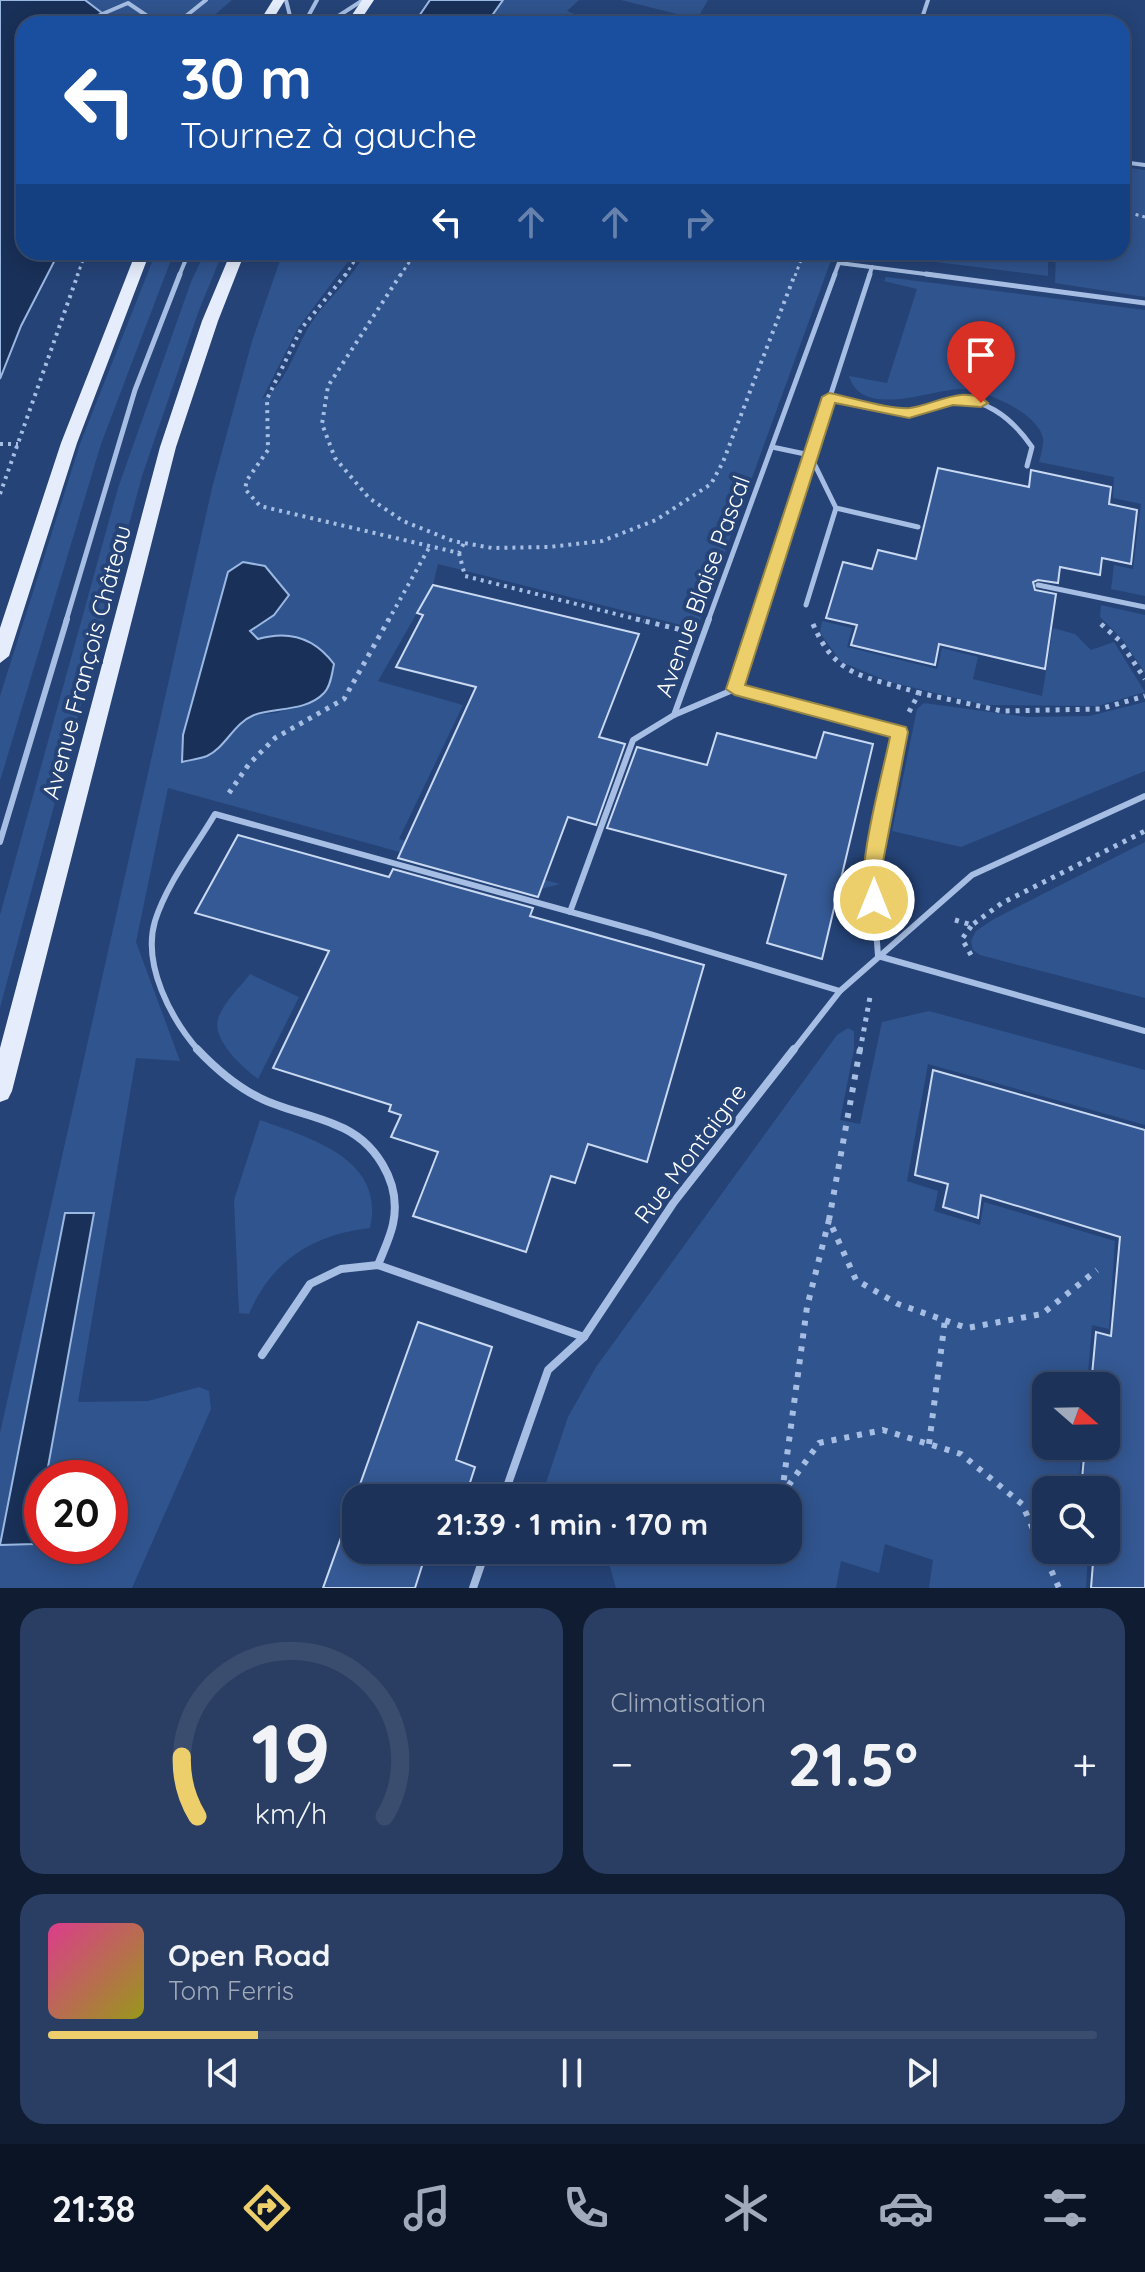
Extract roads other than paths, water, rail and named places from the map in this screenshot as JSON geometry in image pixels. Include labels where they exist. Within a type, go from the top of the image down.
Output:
[{"type":"main road","points":[[0,656],[69,443],[140,260]]},
{"type":"main road","name":"Avenue François Château","points":[[0,1091],[168,447],[210,321],[235,260]]},
{"type":"lane","points":[[186,16],[206,0]]},
{"type":"lane","points":[[339,16],[365,0]]},
{"type":"lane","points":[[98,16],[128,3],[147,16]]},
{"type":"lane","points":[[0,842],[116,449],[135,390],[186,260]]},
{"type":"lane","name":"Avenue Blaise Pascal","points":[[570,912],[633,740],[674,715],[840,260]]},
{"type":"lane","points":[[839,263],[1145,303]]},
{"type":"lane","points":[[735,689],[872,267]]},
{"type":"lane","points":[[829,397],[909,413],[952,400],[981,403],[1015,423],[1024,433],[1032,447],[1027,466]]},
{"type":"lane","points":[[772,447],[810,455]]},
{"type":"lane","points":[[806,605],[836,508],[810,455]]},
{"type":"lane","points":[[836,508],[918,527]]},
{"type":"lane","points":[[1038,585],[1145,607]]},
{"type":"lane","points":[[674,715],[735,689],[900,732],[872,872],[878,956],[1145,1031]]},
{"type":"lane","name":"Rue Montaigne","points":[[508,1484],[548,1370],[584,1337],[674,1202],[840,991],[972,875],[1145,796]]},
{"type":"lane","points":[[378,1265],[394,1219],[390,1182],[378,1155],[352,1132],[257,1097],[215,1068],[173,1017],[155,968],[154,923],[215,814],[570,912],[840,991]]},
{"type":"lane","points":[[262,1355],[310,1284],[341,1269],[378,1265],[584,1337]]},
{"type":"lane","points":[[473,1588],[481,1564]]}]
